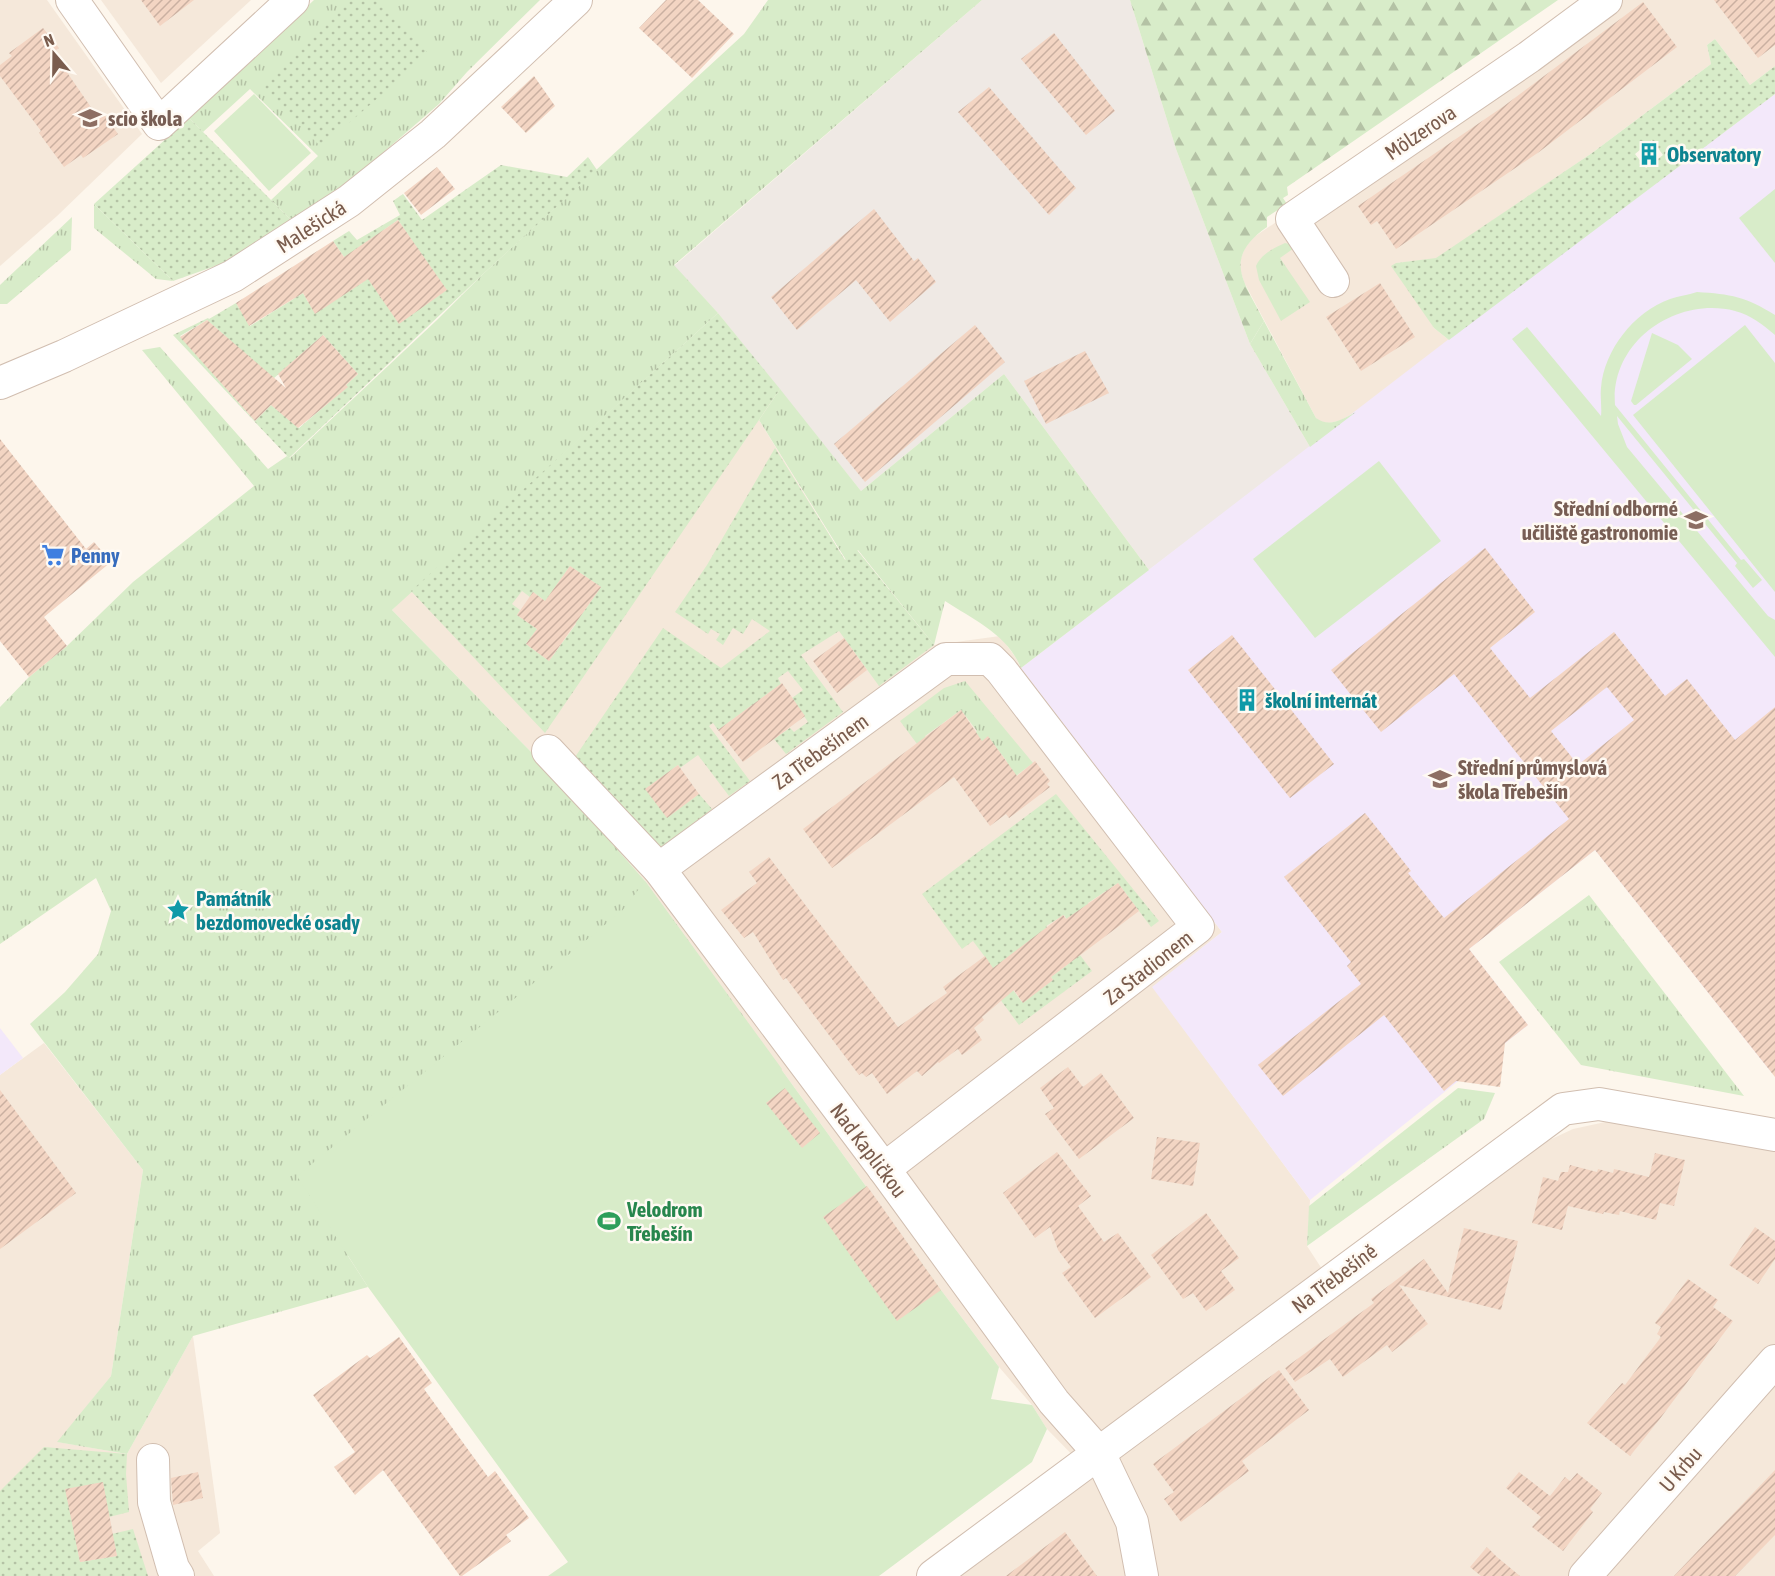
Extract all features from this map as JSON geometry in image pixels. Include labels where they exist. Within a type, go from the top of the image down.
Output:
[{"type":"street","points":[[72,0],[159,124],[293,0]]},
{"type":"street","name":"Malešická","points":[[3,376],[233,276],[349,201],[433,134],[576,0]]},
{"type":"street","name":"Mölzerova","points":[[1333,281],[1292,219],[1529,57],[1606,0]]},
{"type":"street","name":"Za Třebešínem","points":[[659,868],[946,659],[990,658]]},
{"type":"street","name":"Za Stadionem","points":[[884,1169],[1198,927],[990,658]]},
{"type":"street","name":"Nad Kapličkou","points":[[548,751],[659,868],[884,1169],[1054,1402],[1099,1453],[1132,1522],[1142,1576]]},
{"type":"street","name":"Na Třebešíně","points":[[933,1576],[1563,1108],[1599,1104],[1775,1135]]},
{"type":"street","name":"U Krbu","points":[[1585,1576],[1775,1361]]},
{"type":"street","points":[[153,1460],[154,1502],[173,1568],[178,1576]]},
{"type":"shaded area","points":[[0,0],[47,0],[142,134],[57,216],[0,266]]},
{"type":"shaded area","points":[[101,0],[251,0],[161,83]]},
{"type":"shaded area","points":[[982,0],[1130,0],[1176,149],[1250,344],[1310,447],[1149,570],[1004,374],[861,491],[718,313],[674,266]]},
{"type":"shaded area","points":[[1596,0],[1775,0],[1775,66],[1750,85],[1715,39],[1707,45],[1711,64],[1592,153],[1436,259],[1396,263],[1434,328],[1449,340],[1356,412],[1339,421],[1321,422],[1316,418],[1244,282],[1240,269],[1245,248],[1254,237],[1527,52]]},
{"type":"shaded area","name":"Střední průmyslová škola Třebešín","points":[[1775,94],[1775,1069],[1771,1072],[1595,850],[1469,949],[1528,1025],[1310,1200],[1152,987],[1222,932],[1021,668],[1458,332]]},
{"type":"shaded area","points":[[780,389],[759,420],[845,560],[857,550],[934,645],[1000,636],[1021,668],[1222,932],[1153,987],[1310,1200],[1307,1246],[1337,1292],[1541,1144],[1573,1129],[1610,1121],[1775,1146],[1775,1576],[955,1576],[1091,1474],[1047,1429],[1032,1405],[999,1367],[941,1290],[645,881],[536,757],[392,610],[411,591]]},
{"type":"shaded area","points":[[0,1028],[23,1058],[0,1075]]},
{"type":"shaded area","points":[[44,1043],[143,1170],[111,1376],[58,1442],[127,1454],[193,1336],[220,1533],[198,1551],[214,1576],[0,1576],[0,1075]]},
{"type":"green space","points":[[314,0],[540,0],[467,72],[439,104],[355,177],[291,220],[271,200],[318,156],[250,89],[203,132],[189,118]]},
{"type":"green space","points":[[351,0],[377,0],[429,54],[321,147],[261,84]]},
{"type":"green space","points":[[768,0],[982,0],[674,265],[718,313],[392,610],[536,757],[645,881],[782,1069],[733,1103],[348,1256],[368,1287],[193,1336],[127,1454],[57,1442],[111,1376],[143,1170],[30,1024],[65,992],[98,954],[111,911],[96,878],[0,944],[0,707],[29,677],[67,646],[133,582],[254,486],[142,350],[160,347],[268,469],[287,456],[290,458],[482,275],[744,34]]},
{"type":"green space","points":[[1130,0],[1558,0],[1287,187],[1288,195],[1283,198],[1287,204],[1267,217],[1267,227],[1253,239],[1241,260],[1244,282],[1264,321],[1250,344],[1176,149]]},
{"type":"green space","points":[[1715,39],[1750,85],[1775,66],[1775,94],[1449,340],[1434,328],[1391,266],[1396,263],[1436,258],[1592,153],[1711,64],[1707,45]],"holes":[[[1652,140],[1663,155],[1646,168],[1635,154]]]},
{"type":"green space","points":[[254,94],[311,153],[269,191],[214,131]]},
{"type":"green space","points":[[189,118],[291,220],[221,264],[173,281],[94,204]]},
{"type":"green space","points":[[588,157],[597,170],[482,275],[289,458],[173,335],[209,319],[236,303],[250,326],[303,293],[308,302],[362,283],[333,241],[349,231],[357,240],[400,215],[393,201],[403,194],[422,220],[501,165],[567,177]],"holes":[[[398,220],[446,290],[399,323],[351,253]],[[207,320],[273,379],[323,335],[358,374],[346,385],[347,387],[299,428],[271,405],[255,421],[180,336]]]},
{"type":"green space","points":[[1775,189],[1775,263],[1739,218]]},
{"type":"green space","points":[[94,204],[173,281],[156,279],[94,228]]},
{"type":"green space","points":[[72,217],[71,250],[7,304],[0,304],[0,285]]},
{"type":"green space","points":[[1285,243],[1297,246],[1280,258],[1310,302],[1281,321],[1259,280],[1256,266],[1264,255]]},
{"type":"green space","points":[[1697,292],[1747,300],[1765,309],[1775,315],[1775,335],[1752,318],[1735,311],[1713,308],[1691,310],[1670,317],[1651,328],[1635,343],[1623,361],[1616,382],[1615,405],[1741,560],[1744,559],[1762,580],[1753,588],[1735,566],[1737,563],[1617,416],[1618,424],[1627,447],[1768,616],[1775,620],[1775,657],[1512,339],[1527,327],[1601,416],[1603,374],[1623,334],[1644,313],[1657,305]]},
{"type":"green space","points":[[718,313],[780,389],[545,733],[411,591]],"holes":[[[570,566],[601,587],[582,614],[551,593]],[[522,591],[530,597],[533,592],[576,624],[549,661],[526,644],[537,629],[517,615],[520,610],[512,604]]]},
{"type":"green space","points":[[1264,321],[1316,418],[1331,422],[1341,420],[1356,412],[1310,447],[1250,344]]},
{"type":"green space","points":[[1745,325],[1775,363],[1775,592],[1633,415]]},
{"type":"green space","points":[[1652,333],[1678,345],[1692,359],[1634,405],[1631,401]]},
{"type":"green space","points":[[1004,374],[1149,570],[1021,668],[1007,646],[989,629],[945,601],[934,645],[858,550],[846,560],[759,420],[780,389],[861,491]]},
{"type":"green space","points":[[775,448],[845,560],[857,550],[934,645],[879,686],[839,631],[801,655],[843,712],[786,754],[774,739],[790,728],[794,732],[808,722],[792,698],[803,690],[788,671],[778,678],[781,684],[718,730],[713,723],[709,726],[750,781],[729,796],[698,755],[680,768],[678,765],[646,789],[667,817],[699,794],[712,809],[658,850],[573,760],[663,628],[721,668],[770,631],[752,619],[743,634],[733,628],[723,645],[716,640],[720,634],[711,629],[708,634],[675,612],[707,565]]},
{"type":"green space","points":[[1379,461],[1441,541],[1315,638],[1253,559]]},
{"type":"green space","points":[[965,681],[1033,763],[1013,778],[1006,760],[988,737],[980,743],[974,734],[977,731],[961,710],[925,736],[931,746],[923,752],[900,721],[944,688]]},
{"type":"green space","points":[[1056,794],[1159,921],[1151,927],[1118,883],[1088,903],[1089,905],[1068,921],[1064,915],[1046,926],[1051,933],[1013,990],[1022,1002],[1053,980],[1051,977],[1080,955],[1092,971],[1019,1025],[977,968],[988,961],[973,941],[962,949],[922,894]]},
{"type":"green space","name":"Velodrom Třebešín","points":[[645,881],[999,1367],[991,1399],[1032,1405],[1047,1429],[1032,1462],[879,1576],[548,1576],[568,1562],[368,1287],[297,1176],[622,911]]},
{"type":"green space","points":[[1589,895],[1744,1096],[1581,1065],[1499,962]]},
{"type":"green space","points":[[1458,1088],[1495,1093],[1484,1119],[1307,1246],[1309,1206]]},
{"type":"green space","points":[[44,1447],[127,1454],[129,1512],[109,1517],[66,1489],[80,1562],[117,1556],[112,1534],[133,1529],[148,1576],[0,1576],[0,1491]]},
{"type":"building","points":[[141,0],[194,0],[160,26]]},
{"type":"building","points":[[666,0],[698,0],[734,34],[692,78],[639,28]]},
{"type":"building","points":[[1714,0],[1775,0],[1775,45],[1758,58]]},
{"type":"building","points":[[1643,2],[1677,47],[1539,152],[1396,249],[1377,221],[1371,225],[1358,206],[1504,106]]},
{"type":"building","points":[[43,28],[59,48],[53,52],[97,116],[103,113],[118,134],[83,158],[81,155],[64,167],[39,133],[41,131],[0,76],[0,65],[12,56],[9,53]]},
{"type":"building","points":[[1054,33],[1115,111],[1086,135],[1021,59]]},
{"type":"building","points":[[534,76],[555,106],[526,133],[501,107]]},
{"type":"building","points":[[989,87],[1076,188],[1049,215],[958,112]]},
{"type":"building","points":[[437,167],[455,189],[421,215],[404,193]]},
{"type":"building","points":[[874,209],[914,261],[918,258],[936,282],[890,322],[856,280],[797,330],[771,297]]},
{"type":"building","points":[[398,220],[447,290],[399,324],[368,279],[315,314],[303,293],[249,326],[236,303],[333,241],[344,257]]},
{"type":"building","points":[[1380,283],[1415,337],[1361,371],[1326,317]]},
{"type":"building","points":[[207,320],[286,388],[278,374],[323,335],[358,374],[346,385],[348,387],[298,428],[271,405],[255,421],[180,337]]},
{"type":"building","points":[[975,325],[1005,362],[865,482],[834,444]]},
{"type":"building","points":[[1085,351],[1109,393],[1046,424],[1024,381]]},
{"type":"building","name":"Penny","points":[[0,439],[86,549],[94,542],[111,562],[44,617],[67,646],[29,677],[0,641]]},
{"type":"building","points":[[1485,548],[1535,612],[1490,648],[1530,698],[1614,632],[1665,696],[1687,679],[1735,740],[1775,707],[1775,1077],[1595,850],[1469,949],[1528,1025],[1505,1043],[1500,1087],[1456,1081],[1444,1091],[1384,1015],[1283,1096],[1258,1065],[1361,984],[1347,966],[1351,962],[1284,877],[1365,813],[1411,871],[1408,873],[1444,918],[1569,819],[1454,674],[1381,732],[1331,670]],"holes":[[[1607,687],[1634,720],[1578,765],[1551,731]]]},
{"type":"building","points":[[570,566],[601,587],[549,661],[526,644],[537,629],[517,615],[533,592],[545,601]]},
{"type":"building","name":"školní internát","points":[[1232,635],[1334,764],[1290,798],[1188,670]]},
{"type":"building","points":[[844,638],[867,670],[837,693],[813,661]]},
{"type":"building","points":[[782,683],[805,716],[743,762],[718,730]]},
{"type":"building","points":[[961,710],[982,741],[988,736],[1017,776],[1035,761],[1050,781],[1047,784],[1050,787],[1009,818],[1006,814],[990,826],[954,777],[832,868],[803,829]]},
{"type":"building","points":[[678,765],[699,794],[667,818],[645,789]]},
{"type":"building","points":[[769,857],[898,1027],[947,993],[943,987],[985,956],[993,968],[1063,915],[1066,919],[1118,883],[1139,911],[1051,977],[1053,980],[1023,1003],[1014,990],[982,1017],[984,1020],[974,1028],[982,1040],[962,1055],[958,1049],[922,1076],[917,1071],[887,1094],[872,1073],[866,1077],[862,1073],[859,1075],[786,978],[783,980],[753,932],[744,938],[721,910],[757,883],[749,872]]},
{"type":"building","points":[[1068,1067],[1083,1087],[1101,1073],[1134,1118],[1079,1159],[1045,1114],[1054,1108],[1040,1088]]},
{"type":"building","points":[[785,1088],[820,1133],[802,1148],[766,1103]]},
{"type":"building","points":[[0,1090],[76,1193],[0,1249]]},
{"type":"building","points":[[1157,1137],[1200,1143],[1193,1186],[1151,1179]]},
{"type":"building","points":[[1057,1152],[1091,1196],[1078,1206],[1104,1242],[1118,1233],[1151,1277],[1095,1318],[1062,1273],[1071,1267],[1058,1250],[1050,1227],[1035,1238],[1003,1193]]},
{"type":"building","points":[[1655,1153],[1685,1160],[1674,1206],[1660,1203],[1656,1220],[1620,1211],[1619,1215],[1604,1212],[1603,1214],[1568,1206],[1562,1230],[1532,1223],[1543,1177],[1558,1181],[1561,1172],[1568,1172],[1570,1165],[1597,1172],[1598,1169],[1613,1173],[1614,1169],[1649,1177]]},
{"type":"building","points":[[867,1186],[941,1290],[897,1321],[823,1217]]},
{"type":"building","points":[[1206,1213],[1239,1258],[1221,1271],[1235,1290],[1206,1311],[1193,1293],[1183,1299],[1151,1255]]},
{"type":"building","points":[[1755,1227],[1775,1241],[1775,1259],[1758,1284],[1729,1265]]},
{"type":"building","points":[[1464,1228],[1518,1241],[1501,1310],[1399,1285],[1428,1324],[1392,1352],[1387,1345],[1343,1377],[1330,1359],[1295,1382],[1285,1368],[1374,1303],[1371,1299],[1424,1259],[1448,1293]]},
{"type":"building","points":[[1688,1279],[1718,1300],[1713,1307],[1733,1321],[1630,1456],[1587,1423],[1622,1383],[1625,1385],[1661,1337],[1657,1334],[1661,1327],[1655,1323]]},
{"type":"building","points":[[399,1337],[432,1383],[424,1389],[488,1477],[495,1471],[529,1518],[506,1535],[511,1541],[462,1576],[383,1470],[355,1495],[334,1467],[355,1452],[313,1395],[367,1355],[370,1358]]},
{"type":"building","points":[[1279,1370],[1309,1410],[1242,1461],[1249,1471],[1181,1522],[1164,1499],[1174,1492],[1153,1464]]},
{"type":"building","points":[[1775,1470],[1775,1535],[1735,1576],[1674,1576]]},
{"type":"building","points":[[198,1472],[203,1498],[173,1505],[171,1478]]},
{"type":"building","points":[[1519,1472],[1550,1496],[1565,1477],[1570,1481],[1577,1473],[1602,1493],[1590,1509],[1593,1512],[1563,1551],[1532,1527],[1541,1517],[1506,1488]]},
{"type":"building","points":[[103,1482],[117,1556],[80,1562],[65,1489]]},
{"type":"building","points":[[1065,1532],[1097,1576],[1006,1576]]},
{"type":"building","points":[[1487,1547],[1520,1576],[1481,1576],[1470,1567]]},
{"type":"place","name":"scio škola","points":[[90,118]]},
{"type":"place","name":"Observatory","points":[[1649,154]]},
{"type":"place","name":"Střední odborné učiliště gastronomie","points":[[1696,520]]},
{"type":"place","name":"Penny","points":[[53,555]]},
{"type":"place","name":"školní internát","points":[[1247,700]]},
{"type":"place","name":"Střední průmyslová škola Třebešín","points":[[1440,779]]},
{"type":"place","name":"Památník bezdomovecké osady","points":[[178,910]]},
{"type":"place","name":"Velodrom Třebešín","points":[[609,1221]]}]
